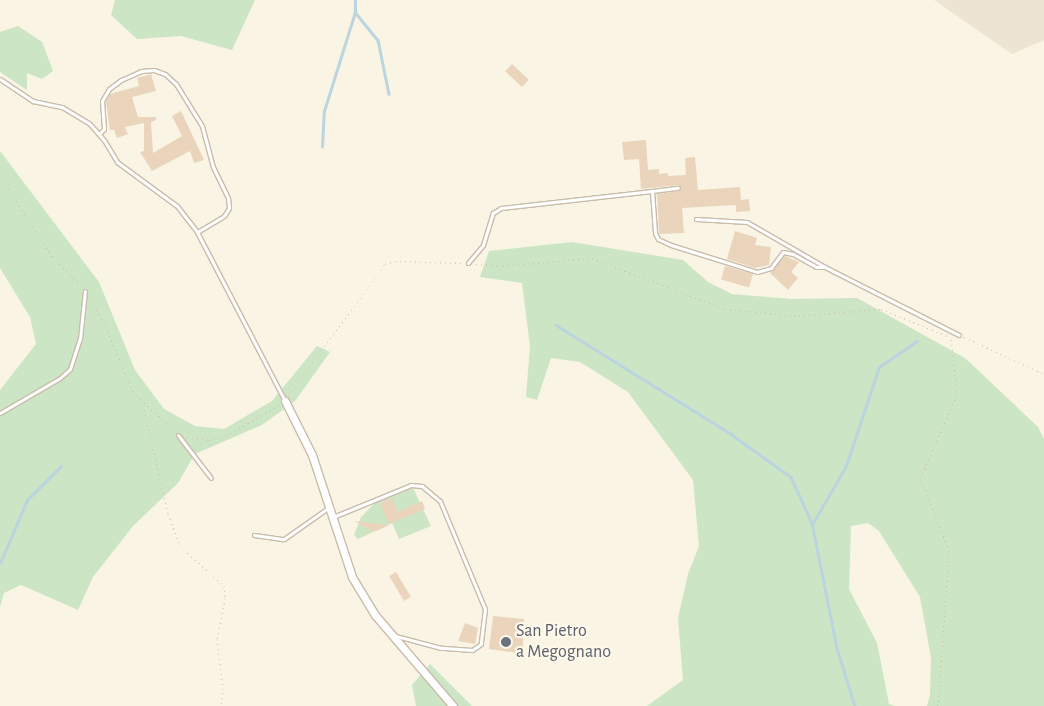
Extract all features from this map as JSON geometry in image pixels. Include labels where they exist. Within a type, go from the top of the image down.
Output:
[{"type":"street","points":[[285,401],[312,455],[352,576],[389,633],[453,706]]},
{"type":"lane","points":[[99,134],[104,129],[102,101],[109,89],[121,80],[141,71],[154,70],[165,74],[176,84],[202,126],[213,167],[228,198],[229,208],[224,216],[196,232]]},
{"type":"lane","points":[[0,79],[33,101],[62,107],[79,116],[99,134],[117,162],[177,206],[196,232],[285,401]]},
{"type":"lane","points":[[468,264],[483,245],[493,213],[501,208],[678,188]]},
{"type":"lane","points":[[652,191],[655,233],[658,239],[671,245],[757,272],[771,268],[784,252],[793,254],[816,267],[825,267]]},
{"type":"lane","points":[[696,219],[747,222],[825,267],[959,335]]},
{"type":"lane","points":[[0,413],[70,369],[80,339],[85,291]]},
{"type":"lane","points":[[178,435],[211,478]]},
{"type":"lane","points":[[332,518],[411,485],[422,486],[440,501],[485,609],[481,644],[472,650],[427,647],[389,633]]},
{"type":"lane","points":[[254,535],[284,539],[329,508]]},
{"type":"path","points":[[0,176],[52,257],[78,281],[85,291],[106,326],[133,392],[143,404],[160,415],[178,435],[209,440],[226,436],[285,401],[385,264],[395,261],[503,266],[592,258],[725,309],[798,316],[881,310],[950,338],[959,335],[1044,374]]},
{"type":"path","points":[[938,706],[949,551],[920,478],[957,395],[950,338]]},
{"type":"path","points":[[143,404],[168,514],[180,546],[224,586],[225,598],[217,639],[223,688],[221,706]]},
{"type":"shaded area","points":[[934,0],[1044,0],[1044,40],[1012,54]]},
{"type":"green space","points":[[115,0],[255,0],[232,50],[181,36],[137,39],[111,15]]},
{"type":"green space","points":[[18,26],[42,42],[53,71],[42,79],[27,73],[27,90],[0,72],[0,32]]},
{"type":"green space","points":[[0,151],[99,282],[135,370],[164,409],[195,426],[224,429],[272,401],[317,346],[330,352],[295,401],[262,425],[195,454],[178,483],[133,526],[93,577],[78,610],[21,585],[4,593],[0,607],[0,390],[36,344],[30,317],[0,268]]},
{"type":"green space","points":[[572,242],[683,260],[708,282],[732,294],[791,299],[857,298],[965,358],[1038,427],[1044,439],[1044,706],[927,706],[930,695],[931,658],[920,597],[879,531],[868,523],[851,526],[849,589],[877,643],[889,704],[895,706],[647,706],[683,680],[678,618],[688,574],[699,546],[693,480],[628,392],[580,362],[551,358],[537,400],[526,397],[530,346],[522,283],[480,277],[489,251]]},
{"type":"green space","points":[[413,488],[431,526],[399,539],[392,523],[358,539],[354,535],[361,517],[375,503]]},
{"type":"green space","points":[[430,664],[472,706],[416,706],[412,685]]},
{"type":"building","points":[[512,64],[529,80],[522,87],[505,71]]},
{"type":"building","points":[[151,74],[156,91],[132,97],[138,117],[156,117],[156,120],[151,122],[153,153],[182,136],[172,116],[181,111],[204,160],[194,163],[190,151],[152,171],[140,152],[144,151],[144,123],[125,127],[128,134],[117,138],[114,130],[110,130],[106,102],[110,94],[139,86],[137,78]]},
{"type":"building","points":[[646,140],[648,170],[659,169],[659,174],[668,173],[668,176],[686,175],[685,158],[695,157],[698,190],[740,187],[741,200],[749,199],[750,211],[736,212],[736,205],[682,208],[684,233],[659,234],[657,194],[679,191],[681,187],[678,185],[641,189],[639,159],[624,160],[622,142]]},
{"type":"building","points":[[735,231],[757,238],[755,245],[771,247],[769,265],[755,268],[727,259]]},
{"type":"building","points":[[785,256],[799,262],[791,272],[798,278],[788,290],[770,273]]},
{"type":"building","points":[[725,266],[753,274],[749,287],[721,279]]},
{"type":"building","points":[[392,498],[398,512],[422,501],[425,509],[389,524],[380,503]]},
{"type":"building","points":[[354,521],[389,525],[374,532]]},
{"type":"building","points":[[396,572],[411,597],[404,601],[389,576]]},
{"type":"building","points":[[493,616],[524,619],[524,628],[538,628],[538,636],[523,635],[523,648],[518,648],[518,653],[489,649]]},
{"type":"building","points":[[465,623],[478,628],[475,644],[458,641]]},
{"type":"waterway","points":[[322,147],[324,111],[355,12],[355,0]]},
{"type":"waterway","points":[[355,12],[378,40],[389,94]]},
{"type":"waterway","points":[[556,325],[731,434],[791,477],[812,523],[837,648],[855,706]]},
{"type":"waterway","points":[[813,523],[846,466],[879,367],[917,341]]},
{"type":"waterway","points":[[0,563],[27,500],[61,466]]},
{"type":"place","name":"San Pietro a Megognano","points":[[506,642]]}]
